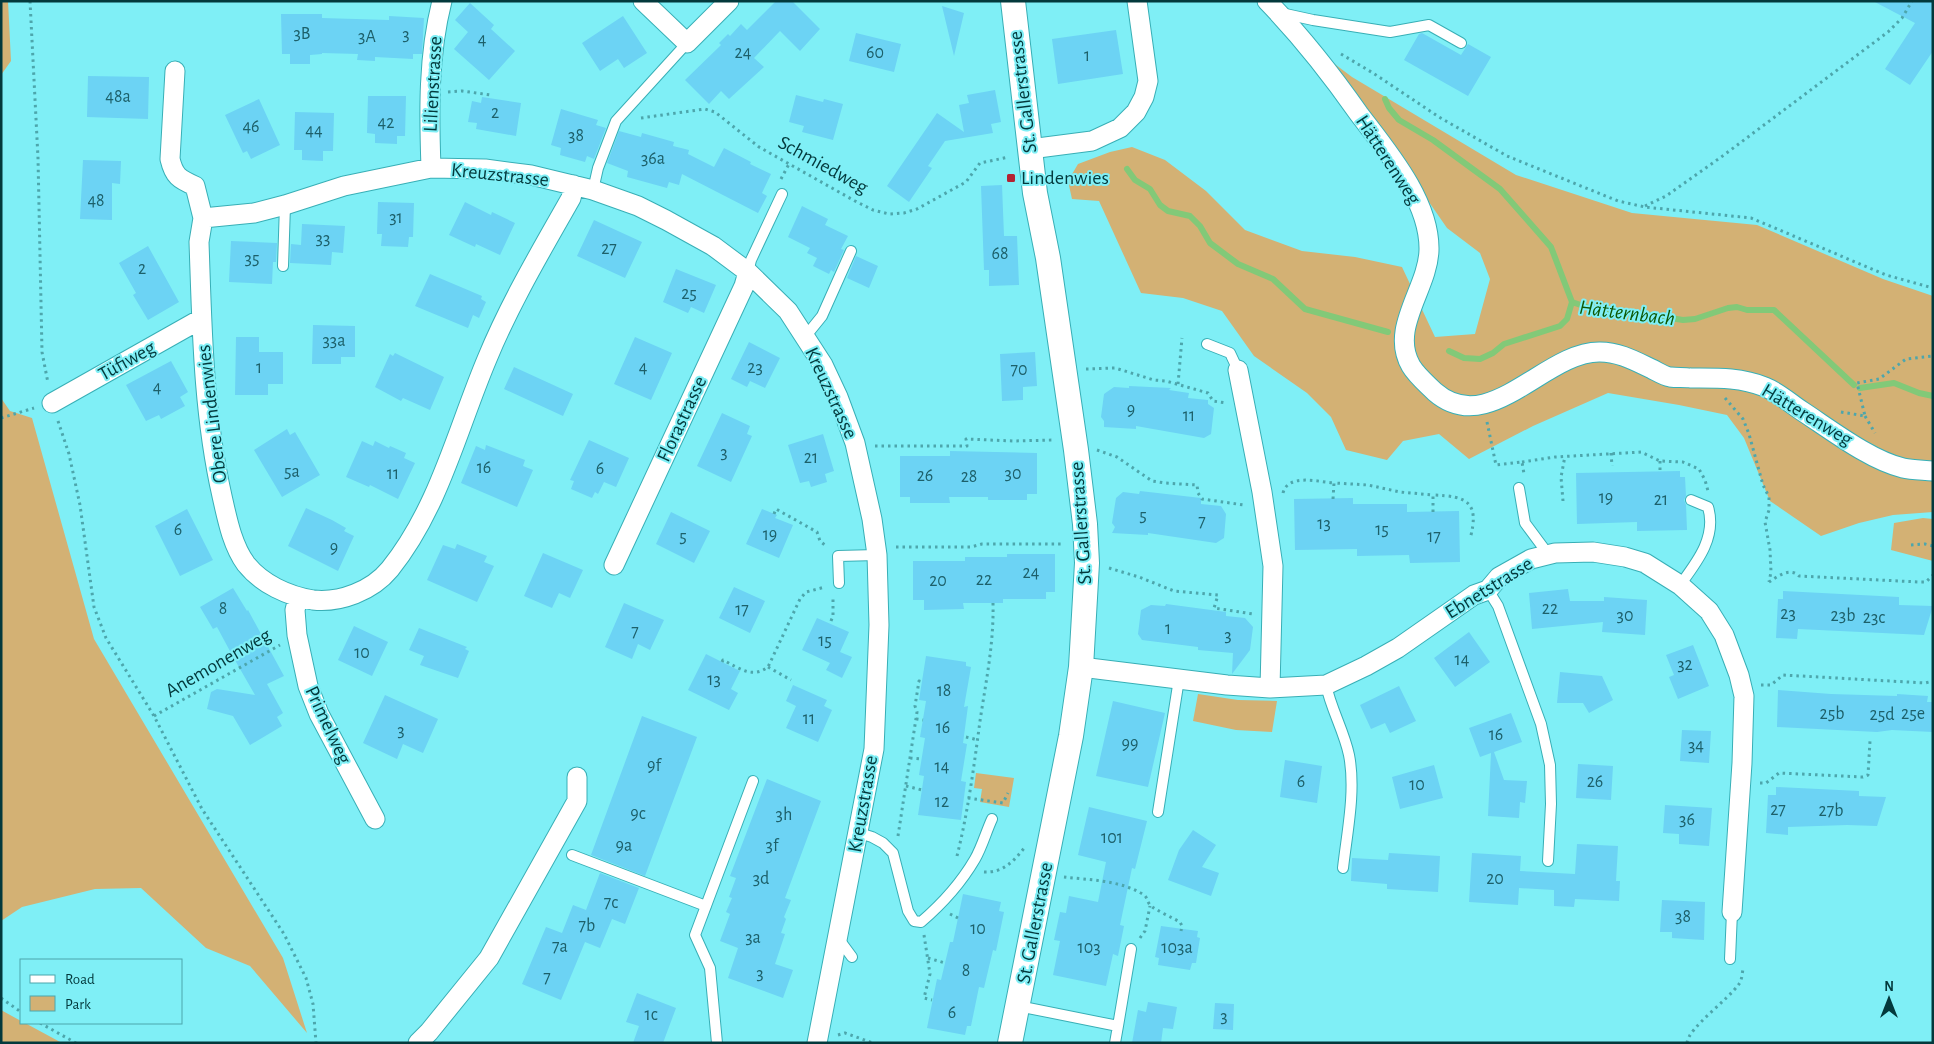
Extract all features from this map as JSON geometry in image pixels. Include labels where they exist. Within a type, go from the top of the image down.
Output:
[{"type":"street","name":"Lilienstrasse","points":[[431,168],[430,93],[435,29],[442,1]]},
{"type":"street","points":[[643,1],[687,43],[729,1]]},
{"type":"street","name":"St. Gallerstrasse","points":[[1010,1043],[1058,805],[1081,667],[1087,563],[1076,450],[1053,296],[1020,153],[1013,1]]},
{"type":"street","points":[[1020,153],[1092,141],[1120,128],[1136,112],[1144,97],[1148,81],[1137,1]]},
{"type":"street","name":"Hätterenweg","points":[[1272,7],[1318,57],[1388,153],[1420,208],[1427,232],[1429,250],[1422,287],[1406,323],[1404,342],[1410,365],[1443,399],[1461,405],[1484,404],[1515,391],[1556,366],[1582,354],[1600,352],[1623,356],[1669,377],[1739,378],[1767,387],[1869,454],[1902,468],[1933,471]]},
{"type":"street","name":"Obere Lindenwies","points":[[175,71],[170,158],[173,172],[184,181],[195,186],[203,218],[199,242],[202,319],[209,429],[220,490],[232,535],[246,564],[264,582],[298,598],[319,600],[350,596],[380,580],[402,553],[427,512],[505,316],[570,198],[574,185]]},
{"type":"street","name":"Kreuzstrasse","points":[[203,218],[254,212],[285,205],[356,182],[431,168],[502,171],[531,175],[593,190],[638,206],[713,246],[748,272],[788,312],[805,337],[827,362],[855,443],[872,519],[876,550],[879,625],[874,749],[817,1043]]},
{"type":"street","name":"Florastrasse","points":[[614,565],[744,286],[748,272]]},
{"type":"street","name":"Tüfiweg","points":[[52,403],[202,319]]},
{"type":"street","points":[[1238,370],[1273,566],[1270,688]]},
{"type":"street","name":"Ebnetstrasse","points":[[1081,667],[1227,685],[1270,688],[1326,685],[1398,648],[1474,595],[1488,590],[1499,577],[1531,559],[1548,554],[1577,551],[1625,556],[1645,563],[1680,585],[1709,611],[1724,635],[1739,675],[1744,696],[1732,912]]},
{"type":"street","name":"Primelweg","points":[[298,598],[295,610],[297,635],[308,686],[319,714],[375,819]]},
{"type":"street","points":[[418,1043],[489,958],[576,801],[578,777]]},
{"type":"lane","points":[[1272,7],[1313,20],[1390,32],[1429,25],[1460,43]]},
{"type":"lane","points":[[593,190],[598,168],[616,121],[687,43]]},
{"type":"lane","points":[[748,272],[751,260],[782,194]]},
{"type":"lane","points":[[283,266],[285,205]]},
{"type":"lane","points":[[805,337],[822,316],[851,251]]},
{"type":"lane","points":[[1207,344],[1230,354],[1238,370]]},
{"type":"lane","points":[[1518,488],[1525,523],[1548,554]]},
{"type":"lane","points":[[1680,585],[1704,550],[1710,534],[1712,517],[1708,507],[1691,500]]},
{"type":"lane","points":[[835,585],[838,556],[876,550]]},
{"type":"lane","points":[[1488,590],[1498,606],[1541,724],[1548,755],[1551,804],[1548,861]]},
{"type":"lane","points":[[1158,812],[1180,679]]},
{"type":"lane","points":[[1326,685],[1329,699],[1349,755],[1352,773],[1351,802],[1343,868]]},
{"type":"lane","points":[[717,1043],[710,968],[695,935],[753,781]]},
{"type":"lane","points":[[859,834],[872,837],[883,843],[893,853],[908,911],[914,921],[921,922],[938,909],[968,870],[976,857],[992,819]]},
{"type":"lane","points":[[572,855],[706,906]]},
{"type":"lane","points":[[1730,959],[1732,912]]},
{"type":"lane","points":[[838,937],[852,957]]},
{"type":"lane","points":[[1115,1043],[1131,949]]},
{"type":"lane","points":[[1018,1006],[1118,1026]]},
{"type":"path","points":[[30,1],[38,158],[42,352],[52,403],[69,454],[80,505],[94,607],[106,638],[154,716],[202,809],[284,934],[306,978],[313,1004],[316,1043]]},
{"type":"path","points":[[1645,206],[1666,196],[1724,155],[1888,32],[1902,18],[1912,1]]},
{"type":"path","points":[[1339,53],[1373,73],[1438,117],[1507,156],[1618,201],[1645,206],[1752,218],[1886,275],[1933,288]]},
{"type":"path","points":[[430,93],[462,91],[491,95]]},
{"type":"path","name":"Schmiedweg","points":[[616,121],[705,109],[715,112],[759,147],[873,210],[889,214],[904,213],[917,209],[966,182],[980,164],[1020,153]]},
{"type":"path","points":[[782,177],[789,164]]},
{"type":"path","points":[[1178,384],[1182,338]]},
{"type":"path","points":[[1838,412],[1865,416],[1857,384],[1879,379],[1906,359],[1933,356]]},
{"type":"path","points":[[1080,369],[1114,368],[1208,393],[1212,401],[1245,407]]},
{"type":"path","points":[[1709,378],[1743,419],[1763,485],[1770,497],[1770,510],[1765,522],[1770,550],[1771,572],[1769,582],[1780,575],[1790,572],[1795,572],[1799,576],[1919,582],[1926,582],[1933,575]]},
{"type":"path","points":[[1,418],[52,403]]},
{"type":"path","points":[[1484,404],[1496,465],[1564,456],[1642,452],[1660,461],[1683,462],[1699,469],[1705,480],[1709,497],[1708,507]]},
{"type":"path","points":[[855,443],[873,446],[967,446],[966,439],[1059,440]]},
{"type":"path","points":[[1090,449],[1103,451],[1117,457],[1152,481],[1197,484],[1198,493],[1202,499],[1264,508]]},
{"type":"path","points":[[1611,453],[1612,466]]},
{"type":"path","points":[[1563,501],[1561,477],[1564,456]]},
{"type":"path","points":[[1660,461],[1660,471]]},
{"type":"path","points":[[1518,488],[1524,480],[1522,462]]},
{"type":"path","points":[[1281,500],[1284,489],[1293,482],[1307,480],[1334,484],[1368,485],[1400,492],[1448,495],[1465,500],[1472,511],[1473,528],[1470,539]]},
{"type":"path","points":[[1333,499],[1334,484]]},
{"type":"path","points":[[1433,495],[1433,512]]},
{"type":"path","points":[[774,514],[776,509],[817,532],[820,541],[838,556]]},
{"type":"path","points":[[876,550],[891,547],[971,547],[982,544],[1070,544]]},
{"type":"path","points":[[1911,545],[1926,544],[1933,546]]},
{"type":"path","points":[[1106,568],[1139,577],[1174,591],[1218,595],[1214,608],[1271,617]]},
{"type":"path","points":[[722,662],[723,660],[751,674],[768,668],[800,599],[813,588],[835,585]]},
{"type":"path","points":[[831,621],[833,601]]},
{"type":"path","points":[[993,603],[994,630],[978,740],[957,856],[958,869],[993,872],[1010,864],[1025,846],[1030,845]]},
{"type":"path","name":"Anemonenweg","points":[[154,716],[297,635]]},
{"type":"path","points":[[768,668],[791,680]]},
{"type":"path","points":[[1771,685],[1783,675],[1926,683],[1933,681]]},
{"type":"path","points":[[898,833],[917,712],[915,706],[919,681],[922,682]]},
{"type":"path","points":[[916,719],[923,720]]},
{"type":"path","points":[[966,737],[978,740]]},
{"type":"path","points":[[1766,783],[1779,773],[1863,777],[1868,775],[1870,741]]},
{"type":"path","points":[[910,758],[921,759]]},
{"type":"path","points":[[906,786],[922,790]]},
{"type":"path","points":[[968,798],[1003,803],[1008,793]]},
{"type":"path","points":[[1058,877],[1105,882],[1126,887],[1146,896],[1150,906],[1145,931],[1131,949]]},
{"type":"path","points":[[1150,906],[1180,922],[1182,926],[1181,931]]},
{"type":"path","points":[[921,922],[930,974],[924,998],[932,1000]]},
{"type":"path","points":[[928,958],[945,963]]},
{"type":"path","points":[[1686,1043],[1690,1033],[1740,983],[1744,965]]},
{"type":"path","points":[[1,998],[20,1011]]},
{"type":"path","points":[[42,1024],[76,1043]]},
{"type":"path","points":[[836,1036],[845,1033],[874,1043]]},
{"type":"green space","points":[[1,1],[8,1],[11,61],[1,75]]},
{"type":"green space","points":[[1332,62],[1352,77],[1516,175],[1632,213],[1757,225],[1883,279],[1933,296],[1933,512],[1893,515],[1859,523],[1821,536],[1770,501],[1744,438],[1727,415],[1608,393],[1533,426],[1469,459],[1439,434],[1403,441],[1387,460],[1346,450],[1331,417],[1307,393],[1254,356],[1222,311],[1183,298],[1141,293],[1099,201],[1072,199],[1068,181],[1078,164],[1110,152],[1132,147],[1165,160],[1206,191],[1245,230],[1302,251],[1355,257],[1402,267],[1435,337],[1475,334],[1490,279],[1480,253],[1447,228]]},
{"type":"green space","points":[[1,398],[10,411],[32,418],[94,639],[283,958],[307,1033],[250,966],[206,948],[141,888],[95,889],[22,907],[1,921]]},
{"type":"green space","points":[[1923,518],[1933,519],[1933,561],[1891,550],[1894,523]]},
{"type":"green space","points":[[1198,694],[1238,700],[1277,701],[1272,732],[1236,730],[1193,721]]},
{"type":"green space","points":[[976,773],[1014,778],[1009,807],[980,802],[982,789],[974,788]]},
{"type":"green space","points":[[1,1010],[20,1020],[20,1024],[27,1024],[62,1043],[1,1043]]},
{"type":"building","points":[[776,1],[792,1],[820,29],[800,51],[780,31],[754,58],[764,67],[729,99],[721,91],[709,104],[685,80],[721,45],[719,43],[728,34],[730,36],[741,24],[747,30]]},
{"type":"building","points":[[1873,1],[1933,1],[1933,51],[1910,85],[1885,69],[1915,23]]},
{"type":"building","points":[[470,3],[494,25],[491,29],[515,51],[489,80],[454,49],[468,32],[455,20]]},
{"type":"building","points":[[942,6],[964,13],[954,56]]},
{"type":"building","points":[[281,14],[322,14],[322,18],[389,20],[389,16],[424,18],[422,54],[413,54],[413,59],[375,57],[375,61],[357,60],[358,54],[322,53],[310,55],[310,64],[290,64],[290,54],[282,54]]},
{"type":"building","points":[[623,16],[647,53],[624,68],[618,59],[600,71],[582,43]]},
{"type":"building","points":[[1116,30],[1123,74],[1058,84],[1052,39]]},
{"type":"building","points":[[856,33],[901,44],[894,72],[849,61]]},
{"type":"building","points":[[1422,33],[1461,55],[1468,44],[1491,57],[1468,96],[1404,60],[1419,34]]},
{"type":"building","points":[[88,76],[149,77],[148,119],[87,117]]},
{"type":"building","points":[[995,90],[1001,122],[991,124],[993,133],[945,141],[928,166],[932,168],[909,202],[887,186],[937,113],[964,132],[959,105],[969,103],[967,95]]},
{"type":"building","points":[[796,95],[823,102],[824,99],[843,104],[833,140],[802,132],[804,126],[789,122]]},
{"type":"building","points":[[368,96],[406,96],[405,136],[397,136],[397,144],[375,143],[375,134],[367,133]]},
{"type":"building","points":[[482,97],[521,103],[516,136],[476,129],[477,123],[468,122],[472,101],[481,103]]},
{"type":"building","points":[[259,99],[280,145],[251,159],[247,151],[243,153],[225,115]]},
{"type":"building","points":[[561,109],[598,120],[596,125],[606,128],[594,159],[587,156],[585,162],[560,155],[561,148],[551,145]]},
{"type":"building","points":[[295,112],[334,113],[333,151],[323,151],[323,161],[302,160],[302,150],[294,150]]},
{"type":"building","points":[[619,131],[641,137],[642,133],[674,142],[673,146],[689,150],[688,154],[714,167],[724,148],[771,174],[762,193],[767,196],[758,213],[682,174],[679,185],[669,182],[667,188],[627,177],[628,171],[607,163]]},
{"type":"building","points":[[83,160],[121,161],[120,184],[112,183],[112,220],[80,219]]},
{"type":"building","points":[[1002,185],[1004,236],[1017,236],[1019,285],[989,286],[989,270],[984,270],[981,186]]},
{"type":"building","points":[[378,202],[414,203],[413,237],[409,237],[408,247],[381,246],[382,234],[377,234]]},
{"type":"building","points":[[465,202],[491,215],[492,212],[515,223],[500,255],[476,244],[475,247],[449,235]]},
{"type":"building","points":[[802,206],[828,219],[825,225],[848,236],[841,249],[844,250],[834,272],[831,270],[829,274],[813,266],[817,258],[807,253],[810,248],[788,237]]},
{"type":"building","points":[[594,220],[642,242],[625,278],[577,256]]},
{"type":"building","points":[[302,224],[345,226],[343,253],[332,252],[331,265],[290,263],[291,244],[301,245]]},
{"type":"building","points":[[231,241],[277,243],[276,262],[273,262],[272,284],[229,282]]},
{"type":"building","points":[[148,246],[179,302],[148,320],[133,295],[136,293],[119,263]]},
{"type":"building","points":[[856,256],[878,266],[869,288],[847,278]]},
{"type":"building","points":[[676,269],[716,285],[704,313],[691,307],[688,313],[663,302]]},
{"type":"building","points":[[430,274],[482,296],[481,299],[486,302],[479,318],[473,315],[468,328],[415,306]]},
{"type":"building","points":[[313,325],[355,326],[355,357],[341,357],[341,364],[312,364]]},
{"type":"building","points":[[236,337],[259,337],[259,352],[283,352],[283,384],[268,384],[268,395],[235,395]]},
{"type":"building","points":[[635,337],[672,353],[651,400],[614,384]]},
{"type":"building","points":[[749,342],[780,358],[765,388],[750,381],[747,387],[731,379]]},
{"type":"building","points":[[1035,352],[1037,386],[1023,387],[1023,400],[1002,401],[1000,354]]},
{"type":"building","points":[[395,353],[444,377],[430,410],[403,398],[401,401],[375,387],[390,354],[393,356]]},
{"type":"building","points":[[171,361],[188,392],[180,397],[185,406],[161,419],[159,415],[146,421],[126,385]]},
{"type":"building","points":[[514,367],[573,394],[563,416],[504,389]]},
{"type":"building","points":[[1129,386],[1171,388],[1169,390],[1189,393],[1188,398],[1208,400],[1208,404],[1214,408],[1211,434],[1204,438],[1136,426],[1136,429],[1104,427],[1104,421],[1101,417],[1104,394],[1114,387],[1129,388]]},
{"type":"building","points":[[722,413],[750,426],[747,434],[752,436],[731,482],[697,466]]},
{"type":"building","points":[[287,429],[290,435],[295,432],[320,475],[282,497],[254,450]]},
{"type":"building","points":[[823,434],[834,471],[825,474],[827,482],[811,487],[809,481],[800,483],[788,445]]},
{"type":"building","points":[[589,440],[629,458],[616,487],[604,482],[598,494],[595,492],[592,498],[571,489],[574,481],[570,480]]},
{"type":"building","points":[[362,441],[373,446],[375,441],[389,448],[390,446],[406,453],[404,458],[415,463],[398,499],[370,485],[369,487],[346,477]]},
{"type":"building","points":[[486,445],[525,460],[523,466],[533,470],[517,507],[461,483],[476,446],[485,450]]},
{"type":"building","points":[[950,451],[1037,453],[1037,494],[1027,494],[1027,500],[949,497],[950,503],[910,503],[910,497],[900,497],[900,456],[950,456]]},
{"type":"building","points":[[1680,471],[1680,477],[1685,477],[1686,496],[1684,500],[1687,530],[1637,531],[1637,522],[1577,524],[1576,473]]},
{"type":"building","points":[[1140,491],[1201,498],[1201,504],[1221,506],[1226,514],[1224,538],[1216,543],[1148,533],[1148,535],[1112,533],[1115,527],[1112,523],[1116,498],[1123,492],[1139,494]]},
{"type":"building","points":[[1353,498],[1353,504],[1407,504],[1407,512],[1459,511],[1460,562],[1410,563],[1409,555],[1357,556],[1357,549],[1295,550],[1294,499]]},
{"type":"building","points":[[306,508],[346,528],[344,531],[354,536],[338,571],[288,546]]},
{"type":"building","points":[[187,509],[213,560],[180,576],[155,526]]},
{"type":"building","points":[[762,509],[777,515],[775,518],[793,525],[779,558],[746,544]]},
{"type":"building","points":[[671,512],[710,531],[694,563],[656,544]]},
{"type":"building","points":[[457,544],[487,556],[484,562],[494,566],[477,602],[427,580],[443,545],[455,549]]},
{"type":"building","points":[[543,553],[583,570],[570,598],[559,593],[552,608],[524,596]]},
{"type":"building","points":[[1007,554],[1055,554],[1055,592],[1046,592],[1046,599],[1003,599],[1003,603],[963,603],[964,609],[924,610],[924,600],[913,600],[913,561],[965,561],[965,557],[1007,557]]},
{"type":"building","points":[[734,587],[765,601],[750,633],[719,618]]},
{"type":"building","points":[[233,588],[248,610],[284,676],[267,684],[283,713],[277,717],[282,726],[250,745],[233,716],[207,709],[211,692],[217,689],[255,695],[232,655],[243,649],[242,647],[231,653],[217,627],[213,629],[200,607]]},
{"type":"building","points":[[1568,589],[1570,601],[1604,601],[1604,597],[1647,600],[1645,635],[1602,632],[1603,622],[1532,629],[1529,593]]},
{"type":"building","points":[[1783,591],[1899,597],[1899,605],[1933,606],[1924,635],[1798,629],[1797,639],[1776,638],[1778,599],[1783,599]]},
{"type":"building","points":[[624,603],[664,620],[650,650],[638,644],[632,659],[605,647]]},
{"type":"building","points":[[1166,604],[1226,612],[1226,616],[1245,618],[1253,627],[1250,650],[1232,674],[1233,653],[1198,650],[1198,647],[1142,640],[1138,634],[1141,610],[1151,605],[1165,606]]},
{"type":"building","points":[[817,618],[849,632],[840,652],[852,657],[842,678],[826,670],[830,663],[802,650]]},
{"type":"building","points":[[354,626],[388,642],[372,676],[338,660]]},
{"type":"building","points":[[419,628],[467,647],[465,649],[469,651],[458,678],[420,665],[424,656],[409,650]]},
{"type":"building","points":[[1469,632],[1490,662],[1455,687],[1434,658]]},
{"type":"building","points":[[1693,645],[1709,686],[1678,699],[1669,677],[1674,675],[1666,655]]},
{"type":"building","points":[[706,654],[740,671],[731,689],[738,693],[729,710],[688,690]]},
{"type":"building","points":[[926,656],[966,662],[966,666],[971,667],[964,707],[968,706],[963,743],[967,744],[961,781],[966,782],[961,820],[918,815],[924,776],[919,775],[925,738],[920,737],[926,701],[919,700]]},
{"type":"building","points":[[1560,672],[1602,676],[1613,700],[1589,713],[1583,703],[1557,703]]},
{"type":"building","points":[[793,685],[827,700],[824,706],[832,710],[818,742],[786,728],[796,706],[786,701]]},
{"type":"building","points":[[1399,686],[1416,721],[1390,733],[1385,723],[1371,729],[1360,705]]},
{"type":"building","points":[[1778,690],[1831,694],[1928,696],[1927,702],[1933,702],[1933,732],[1892,730],[1877,732],[1777,727]]},
{"type":"building","points":[[385,695],[438,719],[423,753],[403,744],[397,759],[363,743]]},
{"type":"building","points":[[1113,701],[1165,713],[1148,787],[1096,776]]},
{"type":"building","points":[[1511,713],[1522,742],[1494,752],[1504,780],[1527,781],[1525,803],[1520,802],[1519,818],[1488,816],[1491,753],[1480,757],[1469,728]]},
{"type":"building","points":[[642,716],[697,737],[645,876],[591,855]]},
{"type":"building","points":[[1682,730],[1711,731],[1709,763],[1680,761]]},
{"type":"building","points":[[1285,760],[1322,766],[1317,803],[1280,797]]},
{"type":"building","points":[[1578,764],[1613,766],[1611,800],[1576,798]]},
{"type":"building","points":[[1434,765],[1443,798],[1400,809],[1392,777]]},
{"type":"building","points":[[767,779],[821,801],[785,898],[791,900],[784,917],[786,919],[781,933],[785,934],[775,964],[793,970],[783,998],[728,978],[738,948],[720,941],[730,914],[726,912],[732,898],[729,897],[736,878],[730,876]]},
{"type":"building","points":[[1776,787],[1859,791],[1859,796],[1886,797],[1877,826],[1788,827],[1788,835],[1766,833],[1768,795],[1776,795]]},
{"type":"building","points":[[1665,805],[1712,808],[1709,846],[1679,844],[1679,834],[1663,833]]},
{"type":"building","points":[[1089,807],[1147,821],[1135,869],[1132,868],[1120,925],[1124,926],[1118,956],[1113,954],[1106,986],[1053,975],[1060,941],[1054,940],[1060,912],[1066,913],[1069,896],[1098,902],[1106,862],[1078,855]]},
{"type":"building","points":[[1193,830],[1216,845],[1202,867],[1219,873],[1211,896],[1168,880],[1179,850]]},
{"type":"building","points":[[1577,844],[1618,846],[1616,881],[1620,881],[1619,901],[1575,899],[1574,907],[1554,906],[1554,890],[1519,888],[1518,905],[1469,902],[1472,853],[1521,856],[1520,871],[1575,874]]},
{"type":"building","points":[[1389,853],[1440,856],[1438,892],[1387,889],[1387,884],[1351,881],[1352,858],[1388,860]]},
{"type":"building","points":[[600,873],[639,888],[625,924],[612,919],[600,948],[585,942],[561,1000],[522,984],[546,927],[562,933],[573,905],[586,910]]},
{"type":"building","points":[[963,894],[1001,902],[999,911],[1004,912],[996,951],[993,950],[984,988],[979,987],[971,1026],[967,1026],[965,1035],[927,1028],[937,979],[941,980],[950,942],[953,942]]},
{"type":"building","points":[[1662,900],[1705,902],[1704,940],[1672,938],[1672,932],[1660,932]]},
{"type":"building","points":[[1161,926],[1198,931],[1197,937],[1200,938],[1196,963],[1192,963],[1190,970],[1158,965],[1159,958],[1155,957]]},
{"type":"building","points":[[637,993],[676,1008],[663,1043],[633,1043],[639,1026],[626,1022]]},
{"type":"building","points":[[1148,1002],[1177,1007],[1173,1029],[1163,1028],[1161,1043],[1132,1043],[1138,1010],[1146,1012]]},
{"type":"building","points":[[1215,1003],[1234,1004],[1233,1030],[1213,1029]]},
{"type":"waterway","points":[[1385,99],[1389,108],[1399,120],[1433,140],[1500,189],[1551,247],[1572,302]]},
{"type":"waterway","name":"Hätternbach","points":[[1127,169],[1135,180],[1150,189],[1160,205],[1168,211],[1190,216],[1200,226],[1210,243],[1238,264],[1273,279],[1305,309],[1388,332]]},
{"type":"waterway","name":"Hätternbach","points":[[1449,351],[1464,358],[1480,359],[1493,353],[1504,344],[1560,326],[1567,319],[1572,302],[1601,312],[1638,313],[1683,320],[1695,319],[1728,308],[1737,307],[1747,310],[1774,310],[1854,385]]},
{"type":"waterway","name":"Hätternbach","points":[[1860,388],[1894,383],[1919,393],[1933,396]]},
{"type":"place","name":"Lindenwies","points":[[1011,178]]}]
